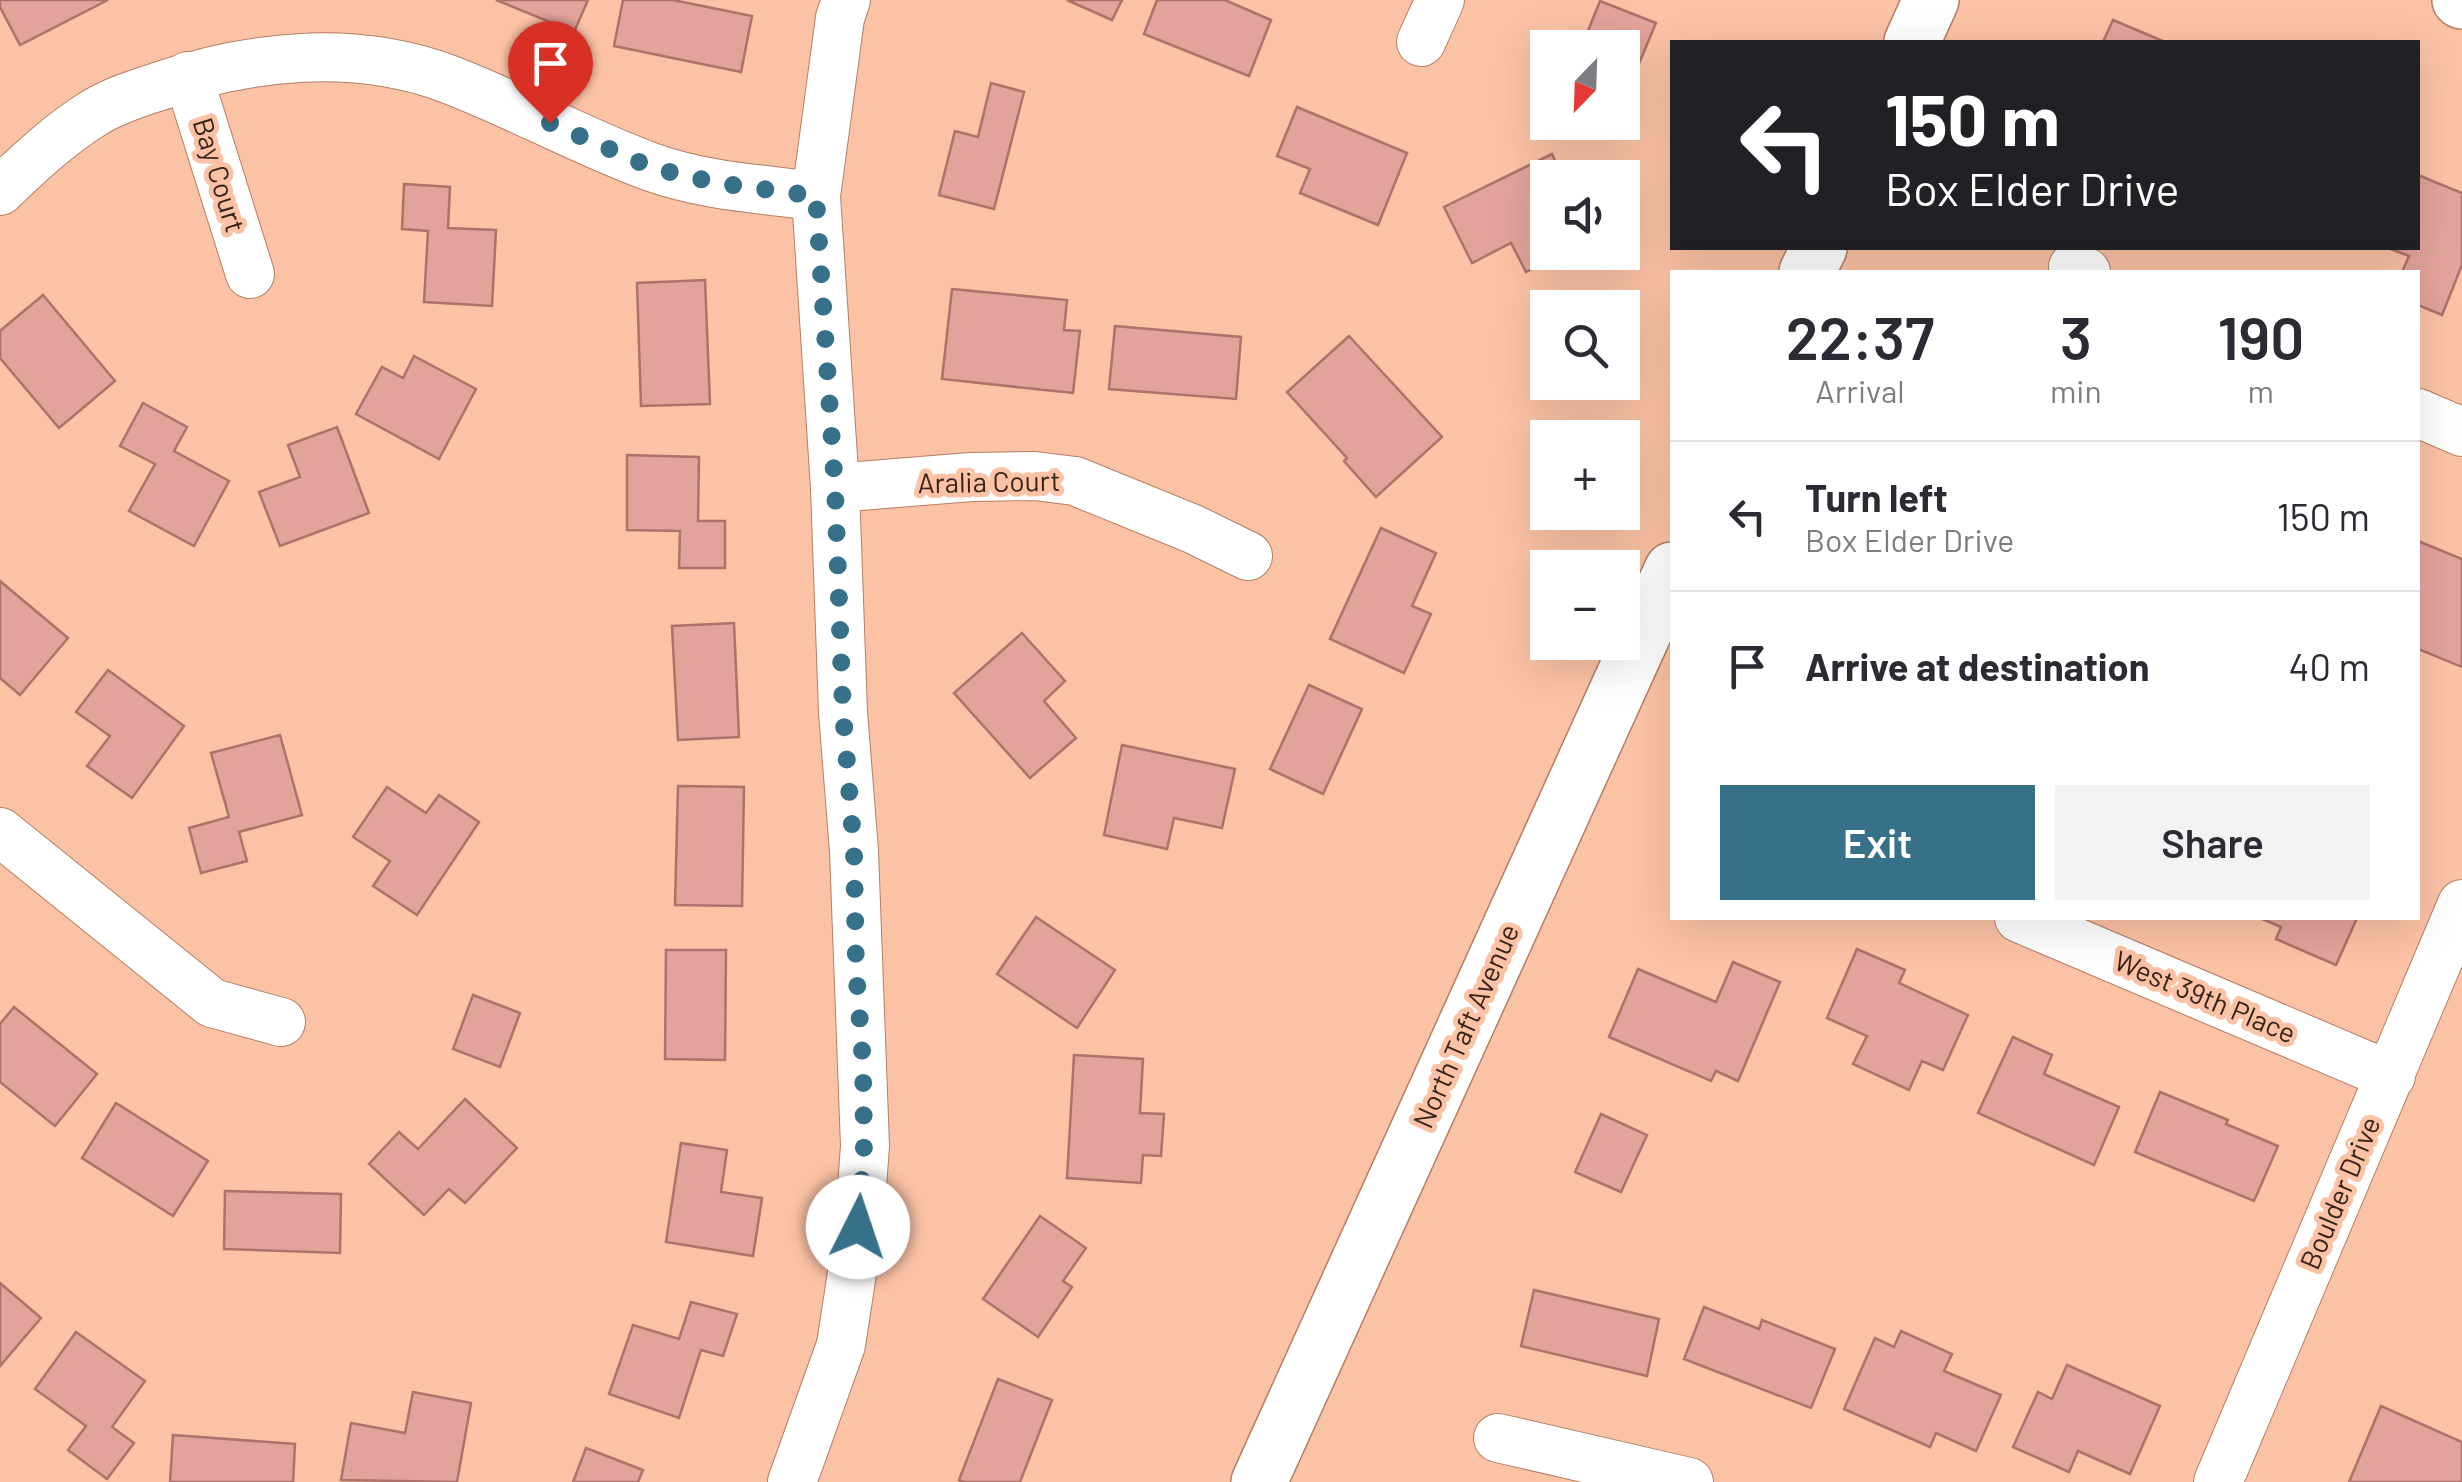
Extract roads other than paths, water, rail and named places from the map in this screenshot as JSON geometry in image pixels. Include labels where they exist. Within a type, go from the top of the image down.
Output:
[{"type":"main road","points":[[1913,40],[1931,0]]},
{"type":"main road","name":"North Taft Avenue","points":[[1259,1482],[1670,574]]},
{"type":"street","points":[[792,1482],[841,1345],[858,1227],[864,1146],[854,851],[816,196],[840,18],[846,0]]},
{"type":"street","points":[[0,191],[36,157],[117,100],[188,76],[241,64],[308,57],[405,66],[447,78],[653,168],[717,183],[816,196]]},
{"type":"street","name":"Bay Court","points":[[188,76],[250,274]]},
{"type":"street","points":[[2420,414],[2462,432]]},
{"type":"street","name":"Aralia Court","points":[[835,488],[972,477],[1035,476],[1076,481],[1194,528],[1248,556]]},
{"type":"street","points":[[0,832],[212,1004],[281,1022]]},
{"type":"street","name":"Boulder Drive","points":[[2218,1482],[2462,904]]},
{"type":"street","name":"West 39th Place","points":[[2023,920],[2391,1076]]},
{"type":"street","points":[[1498,1438],[1689,1482]]}]
